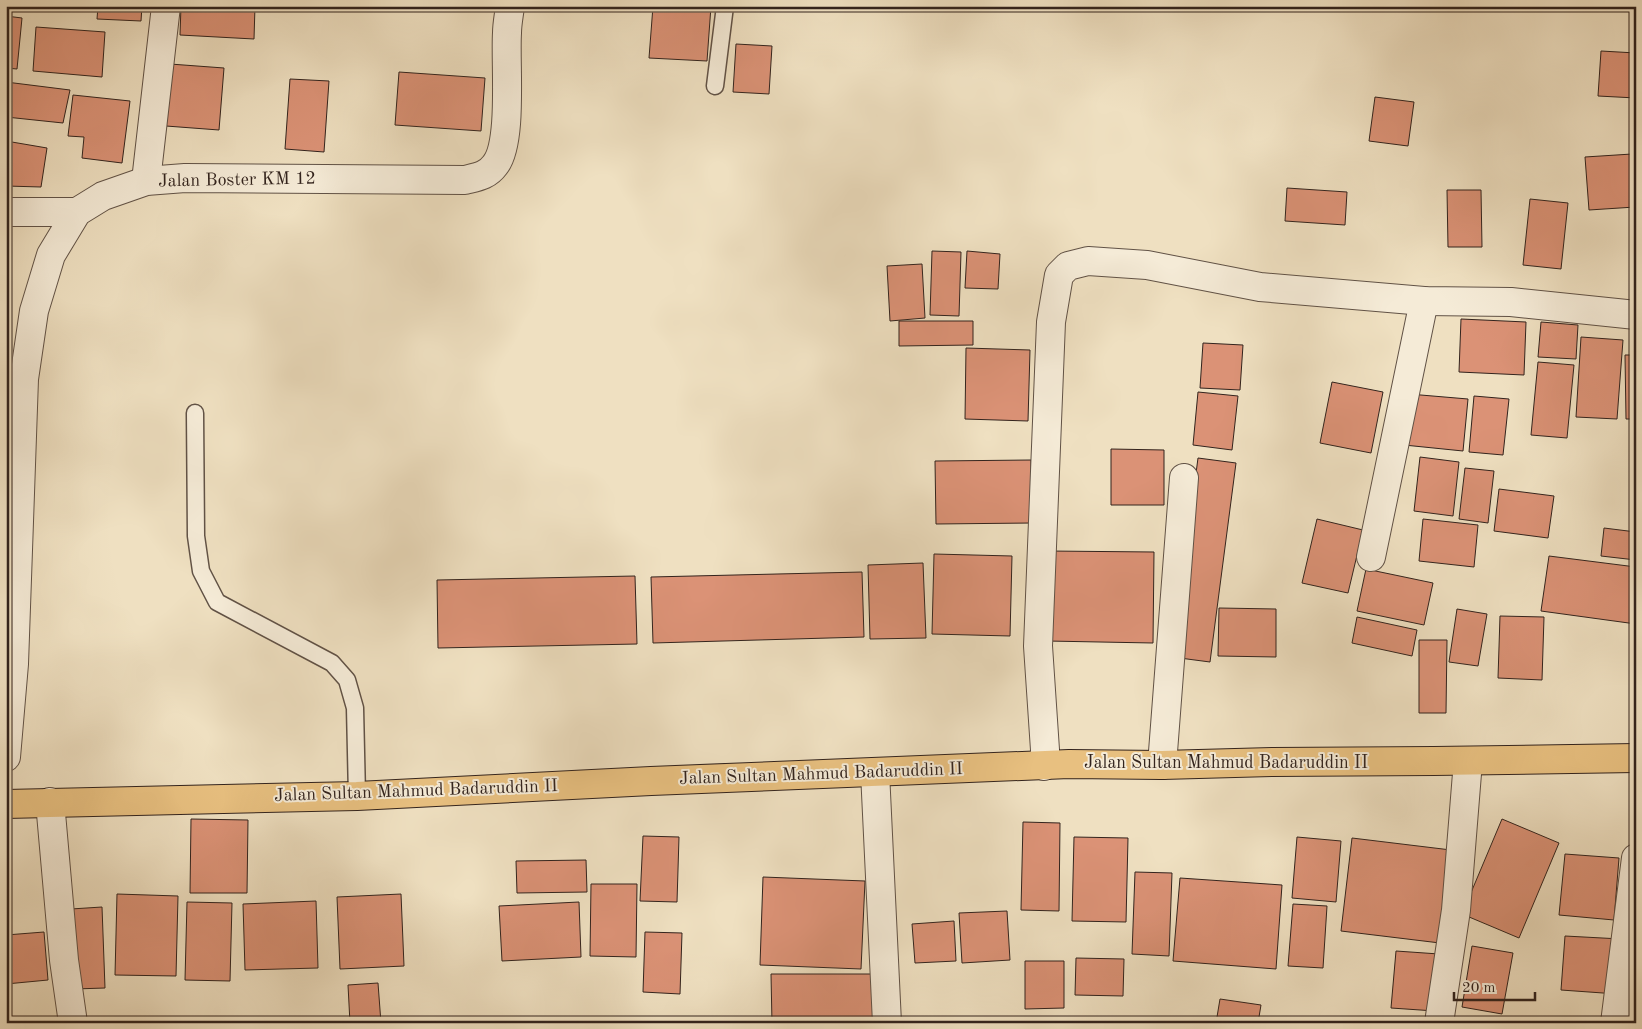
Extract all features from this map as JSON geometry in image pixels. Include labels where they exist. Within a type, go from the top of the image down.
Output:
[{"type":"highway","name":"Jalan Sultan Mahmud Badaruddin II","points":[[6,804],[357,796],[1068,764],[1162,765],[1636,758]]},
{"type":"street","points":[[146,181],[166,6]]},
{"type":"street","name":"Jalan Boster KM 12","points":[[6,757],[14,664],[24,379],[34,311],[51,255],[77,212],[103,196],[146,181],[184,178],[465,180],[485,175],[497,164],[504,142],[506,120],[506,32],[510,6]]},
{"type":"street","points":[[6,212],[77,212]]},
{"type":"street","points":[[1044,766],[1045,750],[1038,646],[1051,322],[1060,275],[1068,266],[1088,261],[1137,265],[1260,287],[1424,301],[1511,302],[1636,315]]},
{"type":"street","points":[[1371,557],[1424,301]]},
{"type":"street","points":[[1162,765],[1184,478]]},
{"type":"street","points":[[1439,1023],[1456,910],[1468,761]]},
{"type":"street","points":[[875,772],[887,1023]]},
{"type":"street","points":[[50,802],[64,960],[73,1023]]},
{"type":"street","points":[[1615,1023],[1636,858]]},
{"type":"lane","points":[[715,86],[725,6]]},
{"type":"lane","points":[[195,412],[196,536],[201,571],[217,602],[332,663],[347,680],[355,708],[357,796]]},
{"type":"building","points":[[98,6],[142,6],[141,21],[97,19]]},
{"type":"building","points":[[181,6],[255,6],[254,39],[180,35]]},
{"type":"building","points":[[653,6],[711,6],[707,61],[649,58]]},
{"type":"building","points":[[6,16],[22,18],[17,69],[6,68]]},
{"type":"building","points":[[36,27],[105,32],[102,77],[33,71]]},
{"type":"building","points":[[736,44],[772,46],[769,94],[733,92]]},
{"type":"building","points":[[1601,51],[1636,53],[1636,98],[1598,96]]},
{"type":"building","points":[[170,64],[224,68],[219,130],[166,126]]},
{"type":"building","points":[[399,72],[485,78],[481,131],[395,125]]},
{"type":"building","points":[[290,79],[329,81],[324,152],[285,149]]},
{"type":"building","points":[[6,82],[70,90],[63,123],[6,117]]},
{"type":"building","points":[[73,95],[130,101],[122,163],[82,158],[84,137],[68,136]]},
{"type":"building","points":[[1375,97],[1414,102],[1408,146],[1369,141]]},
{"type":"building","points":[[6,141],[47,148],[41,187],[6,186]]},
{"type":"building","points":[[1632,154],[1635,207],[1589,210],[1585,157]]},
{"type":"building","points":[[1287,188],[1347,192],[1345,225],[1285,221]]},
{"type":"building","points":[[1447,190],[1481,190],[1482,247],[1448,247]]},
{"type":"building","points":[[1530,199],[1568,203],[1561,269],[1523,265]]},
{"type":"building","points":[[932,251],[961,252],[959,316],[930,315]]},
{"type":"building","points":[[967,251],[1000,254],[998,289],[965,288]]},
{"type":"building","points":[[922,264],[925,318],[890,321],[887,266]]},
{"type":"building","points":[[1461,319],[1526,322],[1524,375],[1459,372]]},
{"type":"building","points":[[899,321],[973,321],[973,345],[899,346]]},
{"type":"building","points":[[1541,322],[1578,325],[1576,359],[1538,357]]},
{"type":"building","points":[[1581,337],[1623,340],[1617,419],[1576,417]]},
{"type":"building","points":[[1203,343],[1243,345],[1240,390],[1200,388]]},
{"type":"building","points":[[966,348],[1030,350],[1028,421],[965,419]]},
{"type":"building","points":[[1625,355],[1636,355],[1636,419],[1626,419]]},
{"type":"building","points":[[1538,362],[1574,365],[1567,438],[1531,435]]},
{"type":"building","points":[[1332,382],[1383,392],[1371,453],[1320,443]]},
{"type":"building","points":[[1198,392],[1238,396],[1232,450],[1193,445]]},
{"type":"building","points":[[1409,394],[1468,399],[1463,451],[1404,445]]},
{"type":"building","points":[[1474,396],[1509,399],[1503,455],[1469,452]]},
{"type":"building","points":[[1111,449],[1164,450],[1164,505],[1111,505]]},
{"type":"building","points":[[1420,457],[1459,462],[1453,516],[1414,511]]},
{"type":"building","points":[[1198,458],[1236,463],[1210,662],[1172,657]]},
{"type":"building","points":[[1031,460],[1032,523],[936,524],[935,461]]},
{"type":"building","points":[[1465,468],[1494,471],[1488,523],[1459,519]]},
{"type":"building","points":[[1499,489],[1554,496],[1548,538],[1494,531]]},
{"type":"building","points":[[1317,519],[1363,530],[1348,593],[1302,583]]},
{"type":"building","points":[[1423,519],[1478,525],[1474,567],[1419,561]]},
{"type":"building","points":[[1604,528],[1636,532],[1636,560],[1601,556]]},
{"type":"building","points":[[1048,551],[1154,552],[1153,643],[1047,641]]},
{"type":"building","points":[[934,554],[1012,556],[1010,636],[932,634]]},
{"type":"building","points":[[1549,556],[1636,567],[1636,624],[1541,611]]},
{"type":"building","points":[[923,563],[926,638],[870,639],[868,565]]},
{"type":"building","points":[[1366,569],[1433,583],[1424,625],[1357,611]]},
{"type":"building","points":[[862,572],[864,637],[653,643],[651,577]]},
{"type":"building","points":[[635,576],[637,644],[438,648],[437,580]]},
{"type":"building","points":[[1219,608],[1276,609],[1276,657],[1218,656]]},
{"type":"building","points":[[1457,609],[1487,614],[1478,666],[1449,662]]},
{"type":"building","points":[[1500,616],[1544,617],[1542,680],[1498,678]]},
{"type":"building","points":[[1357,617],[1417,630],[1412,656],[1352,643]]},
{"type":"building","points":[[1419,640],[1447,640],[1446,713],[1419,713]]},
{"type":"building","points":[[191,819],[248,820],[247,893],[190,893]]},
{"type":"building","points":[[1502,819],[1559,843],[1519,938],[1462,914]]},
{"type":"building","points":[[1023,822],[1060,823],[1059,911],[1021,910]]},
{"type":"building","points":[[643,836],[679,837],[677,902],[640,901]]},
{"type":"building","points":[[1074,837],[1128,838],[1126,922],[1072,921]]},
{"type":"building","points":[[1297,837],[1341,841],[1336,902],[1292,898]]},
{"type":"building","points":[[1352,838],[1451,850],[1440,943],[1341,931]]},
{"type":"building","points":[[1565,854],[1619,858],[1614,920],[1559,915]]},
{"type":"building","points":[[586,860],[587,892],[517,893],[516,861]]},
{"type":"building","points":[[1135,872],[1172,873],[1169,956],[1132,954]]},
{"type":"building","points":[[763,877],[865,881],[861,969],[760,965]]},
{"type":"building","points":[[1180,878],[1282,885],[1276,969],[1173,961]]},
{"type":"building","points":[[591,884],[637,884],[636,957],[590,956]]},
{"type":"building","points":[[117,894],[178,896],[176,976],[115,975]]},
{"type":"building","points":[[401,894],[404,966],[340,969],[337,897]]},
{"type":"building","points":[[316,901],[318,968],[245,970],[243,904]]},
{"type":"building","points":[[187,902],[232,903],[230,981],[185,980]]},
{"type":"building","points":[[579,902],[581,957],[502,961],[499,906]]},
{"type":"building","points":[[1293,904],[1327,906],[1323,968],[1288,966]]},
{"type":"building","points":[[102,907],[105,988],[74,989],[71,909]]},
{"type":"building","points":[[1007,911],[1010,960],[962,963],[959,913]]},
{"type":"building","points":[[954,921],[956,961],[915,963],[912,924]]},
{"type":"building","points":[[44,932],[48,980],[6,984],[6,935]]},
{"type":"building","points":[[645,932],[682,933],[680,994],[643,992]]},
{"type":"building","points":[[1565,936],[1621,939],[1617,994],[1561,990]]},
{"type":"building","points":[[1472,946],[1513,953],[1502,1014],[1462,1007]]},
{"type":"building","points":[[1396,951],[1439,954],[1435,1011],[1391,1008]]},
{"type":"building","points":[[1076,958],[1124,959],[1123,996],[1075,995]]},
{"type":"building","points":[[1025,961],[1064,961],[1064,1008],[1025,1009]]},
{"type":"building","points":[[771,974],[883,974],[884,1023],[772,1023]]},
{"type":"building","points":[[378,983],[381,1023],[350,1023],[348,985]]},
{"type":"building","points":[[1220,999],[1261,1005],[1258,1023],[1216,1023]]},
{"type":"building","points":[[196,1019],[234,1020],[233,1023],[196,1023]]},
{"type":"building","points":[[1297,1020],[1323,1022],[1323,1023],[1296,1023]]},
{"type":"building","points":[[187,1021],[187,1023],[120,1022]]}]
